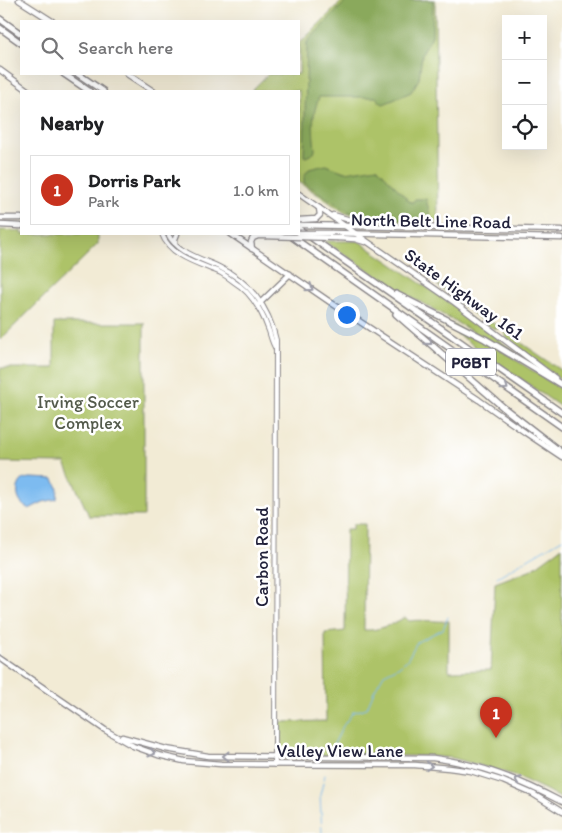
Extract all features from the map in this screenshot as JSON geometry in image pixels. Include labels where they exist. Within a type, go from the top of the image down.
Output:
[{"type":"highway","points":[[0,19],[20,33]]},
{"type":"highway","points":[[0,28],[20,42]]},
{"type":"highway","points":[[65,75],[88,90]]},
{"type":"highway","points":[[79,75],[102,90]]},
{"type":"highway","name":"PGBT","points":[[300,232],[562,413]]},
{"type":"highway","name":"PGBT","points":[[289,235],[562,427]]},
{"type":"highway","points":[[381,287],[485,339],[562,384]]},
{"type":"highway","points":[[379,299],[504,408],[562,453]]},
{"type":"main road","points":[[19,0],[50,20]]},
{"type":"main road","points":[[0,70],[28,90]]},
{"type":"main road","points":[[129,75],[151,90]]},
{"type":"main road","name":"State Highway 161","points":[[300,195],[454,302],[562,384]]},
{"type":"main road","points":[[300,220],[312,220],[319,216],[319,208]]},
{"type":"main road","points":[[325,212],[375,226]]},
{"type":"main road","points":[[0,218],[20,218]]},
{"type":"main road","points":[[0,225],[20,226]]},
{"type":"main road","name":"North Belt Line Road","points":[[300,225],[562,230]]},
{"type":"main road","points":[[435,227],[435,235]]},
{"type":"main road","name":"North Belt Line Road","points":[[300,231],[562,238]]},
{"type":"main road","points":[[252,249],[251,242],[258,236],[355,238],[372,245],[372,239],[377,234]]},
{"type":"main road","points":[[175,243],[177,235]]},
{"type":"main road","points":[[232,235],[562,457]]},
{"type":"main road","points":[[259,304],[290,274]]},
{"type":"main road","name":"Valley View Lane","points":[[0,658],[83,715],[134,746],[184,761],[221,764],[434,766],[471,771],[503,781],[533,794],[562,812]]},
{"type":"main road","name":"Valley View Lane","points":[[114,734],[188,754],[225,757],[433,758],[453,760],[486,768],[513,778],[562,802]]},
{"type":"street","name":"Carbon Road","points":[[162,235],[165,241],[174,250],[186,258],[218,269]]},
{"type":"street","name":"Carbon Road","points":[[168,235],[171,240],[187,252],[245,284],[273,328],[276,340],[275,765]]},
{"type":"green space","points":[[343,0],[435,0],[438,222],[366,219],[345,213],[300,183],[300,90],[252,90],[267,75],[300,75],[300,43]]},
{"type":"green space","points":[[347,0],[433,0],[432,36],[422,54],[419,79],[411,92],[383,104],[376,97],[319,97],[316,104],[313,130],[315,150],[314,153],[306,157],[304,156],[307,42]]},
{"type":"green space","points":[[326,165],[345,172],[377,167],[410,202],[413,202],[415,199],[426,199],[430,215],[427,219],[366,218],[347,211],[304,183],[304,176],[309,169]]},
{"type":"green space","points":[[0,230],[20,231],[20,235],[98,235],[98,244],[0,340]]},
{"type":"green space","points":[[324,241],[360,242],[457,308],[520,356],[519,358],[399,290]]},
{"type":"green space","points":[[435,282],[500,328],[490,327],[438,286]]},
{"type":"green space","points":[[422,309],[496,347],[562,390],[562,408]]},
{"type":"green space","name":"Irving Soccer Complex","points":[[54,323],[144,323],[144,516],[89,516],[65,463],[0,462],[0,368],[54,368]]},
{"type":"green space","points":[[504,331],[561,370],[562,381],[506,337]]},
{"type":"green space","points":[[353,524],[365,524],[364,630],[386,626],[405,617],[409,621],[449,621],[449,671],[491,670],[495,583],[532,569],[562,547],[562,799],[514,775],[453,758],[427,756],[278,755],[279,722],[326,721],[325,633],[345,631],[346,529],[353,529]]},
{"type":"water","points":[[31,478],[54,479],[58,488],[57,499],[43,502],[29,509],[23,505],[18,497],[18,488],[22,481]]},
{"type":"waterway","points":[[497,577],[562,539]]},
{"type":"waterway","points":[[332,748],[343,726],[353,712],[367,708],[384,674],[407,660],[417,642],[443,629],[448,617]]},
{"type":"waterway","points":[[322,833],[320,795],[325,775]]},
{"type":"place","name":"Dorris Park","points":[[496,738]]}]
